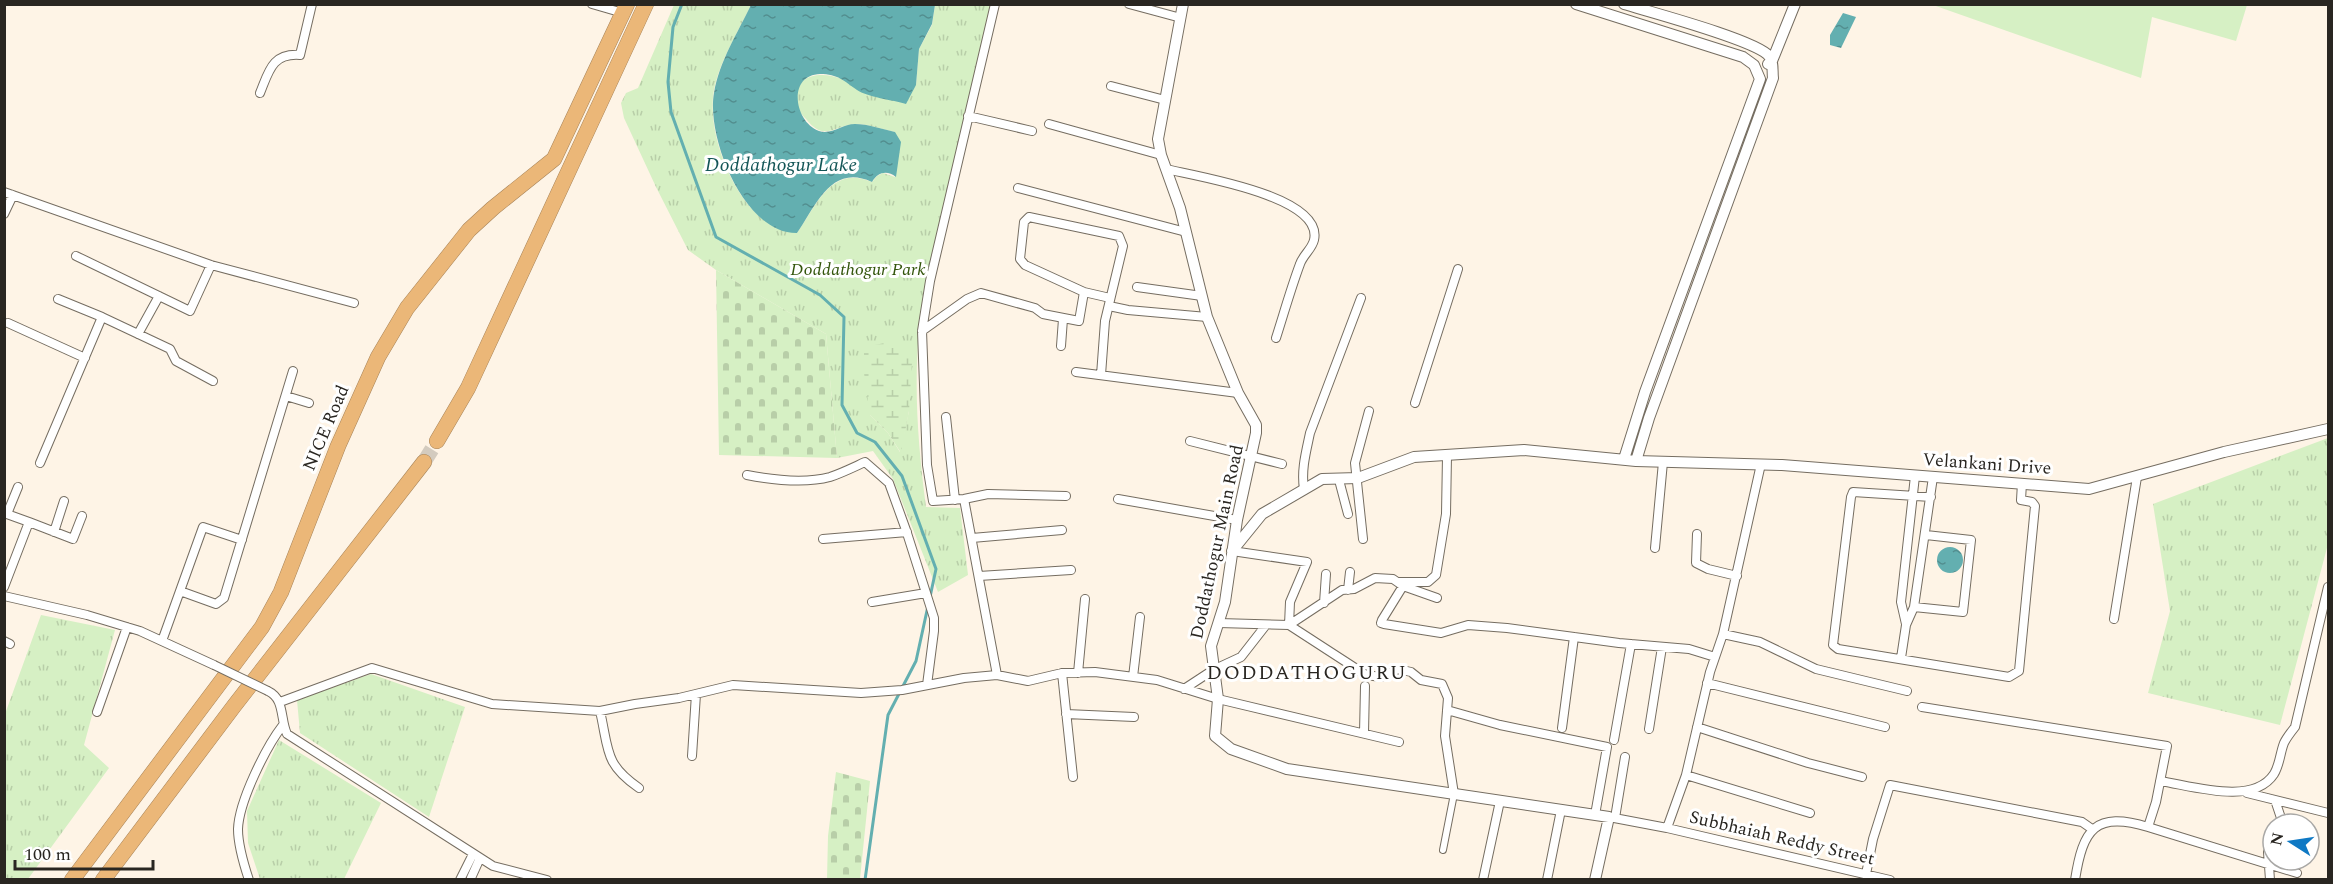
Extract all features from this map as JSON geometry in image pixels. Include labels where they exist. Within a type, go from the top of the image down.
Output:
[{"type":"highway","points":[[437,441],[468,388],[646,4]]},
{"type":"highway","name":"NICE Road","points":[[72,879],[262,627],[281,592],[345,429],[378,357],[407,308],[469,230],[554,159],[625,9]]},
{"type":"highway","points":[[103,879],[424,462]]},
{"type":"street","points":[[260,93],[270,69],[279,58],[291,54],[300,55],[312,4]]},
{"type":"street","points":[[592,4],[625,9]]},
{"type":"street","points":[[995,4],[930,281],[922,332],[927,465],[933,501],[960,500],[988,494],[1066,496]]},
{"type":"street","points":[[1129,4],[1181,18]]},
{"type":"street","name":"Doddathogur Main Road","points":[[1183,4],[1158,139],[1161,155],[1180,208],[1207,317],[1221,345],[1238,393],[1256,425],[1252,456],[1237,520],[1225,602],[1211,646],[1218,699],[1215,736],[1231,749],[1287,769],[1612,818]]},
{"type":"street","points":[[1576,4],[1743,57],[1756,69],[1760,79],[1645,392],[1624,459]]},
{"type":"street","points":[[1624,4],[1748,43],[1770,57],[1773,78],[1648,418],[1636,461]]},
{"type":"street","points":[[1756,69],[1770,57],[1795,4]]},
{"type":"street","points":[[1111,86],[1166,100]]},
{"type":"street","points":[[968,116],[1032,131]]},
{"type":"street","points":[[1049,124],[1161,155]]},
{"type":"street","points":[[1166,170],[1268,194],[1294,210],[1313,226],[1314,241],[1300,262],[1276,338]]},
{"type":"street","points":[[1018,188],[1186,232]]},
{"type":"street","points":[[4,214],[9,193],[211,265],[354,303]]},
{"type":"street","points":[[1101,375],[1110,302],[1123,246],[1119,236],[1029,217],[1024,222],[1020,259],[1025,266],[1084,292],[1110,302],[1128,310],[1207,317]]},
{"type":"street","points":[[76,256],[190,311],[211,265]]},
{"type":"street","points":[[1415,403],[1458,269]]},
{"type":"street","points":[[1137,287],[1202,296]]},
{"type":"street","points":[[922,332],[967,299],[981,293],[1035,308],[1043,314],[1079,321],[1084,292]]},
{"type":"street","points":[[138,334],[159,296]]},
{"type":"street","points":[[1304,489],[1302,477],[1310,433],[1361,298]]},
{"type":"street","points":[[58,299],[170,349],[176,362],[213,381]]},
{"type":"street","points":[[40,463],[102,317]]},
{"type":"street","points":[[1060,346],[1063,319]]},
{"type":"street","points":[[8,322],[85,358]]},
{"type":"street","points":[[180,591],[216,604],[224,598],[293,371]]},
{"type":"street","points":[[1077,372],[1238,393]]},
{"type":"street","points":[[286,396],[309,403]]},
{"type":"street","points":[[1363,539],[1355,463],[1370,411]]},
{"type":"street","points":[[946,417],[960,500],[972,538],[997,675]]},
{"type":"street","name":"Velankani Drive","points":[[1232,551],[1262,514],[1322,479],[1358,478],[1414,457],[1524,450],[1636,461],[1761,464],[2089,489],[2224,452],[2328,429]]},
{"type":"street","points":[[1190,441],[1282,464]]},
{"type":"street","points":[[1400,584],[1428,582],[1436,575],[1446,514],[1447,456]]},
{"type":"street","points":[[747,475],[770,480],[813,479],[830,477],[865,462],[889,483],[934,618],[927,685]]},
{"type":"street","points":[[1655,548],[1663,462]]},
{"type":"street","points":[[1667,828],[1686,774],[1707,683],[1723,634],[1761,464]]},
{"type":"street","points":[[1906,625],[1901,602],[1915,476]]},
{"type":"street","points":[[1901,658],[1906,625],[1914,607],[1933,477]]},
{"type":"street","points":[[2114,619],[2137,477]]},
{"type":"street","points":[[1339,480],[1348,514]]},
{"type":"street","points":[[1931,498],[1853,492],[1833,645],[1838,648],[2009,677],[2019,671],[2035,506],[2032,502],[2021,500],[2022,483]]},
{"type":"street","points":[[18,487],[6,513],[73,539],[82,516]]},
{"type":"street","points":[[1118,499],[1237,520]]},
{"type":"street","points":[[54,532],[64,501]]},
{"type":"street","points":[[4,587],[29,522]]},
{"type":"street","points":[[162,641],[203,527],[242,540]]},
{"type":"street","points":[[972,538],[1062,530]]},
{"type":"street","points":[[823,539],[907,532]]},
{"type":"street","points":[[1697,534],[1696,562],[1708,569],[1737,576]]},
{"type":"street","points":[[1914,607],[1963,612],[1971,540],[1926,535]]},
{"type":"street","points":[[1232,551],[1308,562],[1290,602],[1289,625]]},
{"type":"street","points":[[1905,554],[1922,556]]},
{"type":"street","points":[[979,576],[1071,570]]},
{"type":"street","points":[[1348,590],[1350,572]]},
{"type":"street","points":[[1324,603],[1326,574]]},
{"type":"street","points":[[1219,623],[1289,625],[1342,590],[1354,589],[1375,578],[1383,578],[1437,598]]},
{"type":"street","points":[[1400,584],[1382,620],[1384,624],[1441,633],[1468,625],[1631,644],[1689,648],[1715,657]]},
{"type":"street","points":[[2243,793],[2262,786],[2271,777],[2278,766],[2285,741],[2295,727],[2328,587]]},
{"type":"street","points":[[872,602],[926,593]]},
{"type":"street","points":[[4,596],[87,615],[127,627],[268,691],[280,702],[286,734],[493,866],[547,879]]},
{"type":"street","points":[[1078,673],[1085,600]]},
{"type":"street","points":[[1133,677],[1140,617]]},
{"type":"street","points":[[1184,689],[1213,670],[1241,657],[1266,625]]},
{"type":"street","points":[[1289,625],[1366,675],[1381,677],[1398,669],[1411,672],[1421,680],[1442,684],[1448,698],[1445,736],[1454,794],[1443,850]]},
{"type":"street","points":[[97,712],[127,627]]},
{"type":"street","points":[[1723,634],[1760,642],[1816,669],[1907,691]]},
{"type":"street","points":[[1562,728],[1574,637]]},
{"type":"street","points":[[1614,740],[1631,644]]},
{"type":"street","points":[[1649,729],[1662,646]]},
{"type":"street","points":[[280,702],[372,668],[492,704],[600,711],[733,685],[861,693],[902,690],[964,678],[997,675],[1028,681],[1062,673],[1078,673],[1158,680],[1202,695],[1399,742]]},
{"type":"street","points":[[1062,673],[1073,777]]},
{"type":"street","points":[[1707,683],[1885,727]]},
{"type":"street","points":[[1364,733],[1365,686]]},
{"type":"street","points":[[693,756],[696,694]]},
{"type":"street","points":[[1922,707],[2167,746],[2148,827]]},
{"type":"street","points":[[1447,710],[1511,727],[1607,747],[1595,815]]},
{"type":"street","points":[[600,711],[612,763],[622,776],[639,788]]},
{"type":"street","points":[[1066,714],[1134,717]]},
{"type":"street","points":[[249,879],[239,838],[239,823],[265,754],[283,725]]},
{"type":"street","points":[[1697,727],[1808,763],[1862,777]]},
{"type":"street","points":[[1595,879],[1612,818],[1625,757]]},
{"type":"street","points":[[1686,774],[1810,813]]},
{"type":"street","points":[[2160,781],[2243,793],[2328,813]]},
{"type":"street","points":[[1866,874],[1873,839],[1890,785],[2082,822],[2092,829]]},
{"type":"street","points":[[2275,800],[2279,812]]},
{"type":"street","points":[[1483,879],[1500,801]]},
{"type":"street","points":[[1547,879],[1561,810]]},
{"type":"street","name":"Subbhaiah Reddy Street","points":[[1612,818],[1667,828],[1854,875],[1866,874],[1890,879]]},
{"type":"street","points":[[2075,879],[2078,858],[2092,829],[2100,823],[2113,821],[2126,820],[2261,861]]},
{"type":"street","points":[[467,878],[476,856]]},
{"type":"green space","name":"Doddathogur Park","points":[[674,5],[751,5],[726,54],[715,85],[713,119],[716,137],[729,173],[748,204],[767,222],[797,233],[818,200],[835,183],[858,178],[872,182],[883,173],[895,177],[895,132],[859,124],[831,131],[819,130],[803,116],[799,109],[796,94],[799,85],[806,79],[826,75],[849,83],[858,90],[916,85],[919,49],[932,25],[935,5],[992,5],[920,321],[917,368],[919,438],[926,507],[960,508],[968,575],[938,592],[893,479],[873,451],[837,458],[826,334],[716,270],[688,250],[624,118],[621,103],[626,93],[638,88]],"holes":[[[909,411],[900,452],[888,433],[870,415]]]},
{"type":"green space","points":[[1933,5],[2247,5],[2236,41],[2152,17],[2141,78]]},
{"type":"green space","points":[[716,270],[826,334],[837,458],[719,455]]},
{"type":"green space","points":[[890,342],[912,361],[909,411],[901,453],[888,433],[870,415],[864,373],[864,347]]},
{"type":"green space","points":[[2328,438],[2328,544],[2280,725],[2148,693],[2170,611],[2153,504]]},
{"type":"green space","points":[[41,615],[115,630],[84,745],[109,768],[28,879],[5,879],[5,714]]},
{"type":"green space","points":[[371,674],[465,707],[429,817],[300,733],[297,700]]},
{"type":"green space","points":[[279,740],[381,803],[344,879],[260,879],[248,843],[247,811]]},
{"type":"green space","points":[[836,772],[870,781],[860,879],[827,879],[828,836]]},
{"type":"water","name":"Doddathogur Lake","points":[[751,5],[935,5],[932,24],[919,49],[916,85],[906,104],[861,92],[832,75],[809,76],[802,82],[798,100],[800,109],[804,118],[819,131],[833,131],[850,124],[865,125],[895,132],[901,142],[896,177],[883,173],[872,182],[858,178],[846,178],[835,183],[818,200],[797,233],[778,229],[761,218],[745,201],[723,157],[716,134],[713,112],[716,81]]},
{"type":"water","points":[[1843,13],[1856,17],[1841,48],[1830,45],[1830,35]]},
{"type":"water","points":[[1950,547],[1959,551],[1963,560],[1959,569],[1950,573],[1941,569],[1937,560],[1941,551]]},
{"type":"waterway","points":[[682,4],[673,27],[668,82],[671,112],[716,237],[820,295],[844,317],[842,405],[857,433],[875,442],[902,476],[936,569],[930,597]]},
{"type":"waterway","points":[[865,880],[888,715],[916,661],[928,606]]},
{"type":"tunnel","points":[[424,462],[437,441]]},
{"type":"district","name":"DODDATHOGURU","points":[[1307,673]]}]
